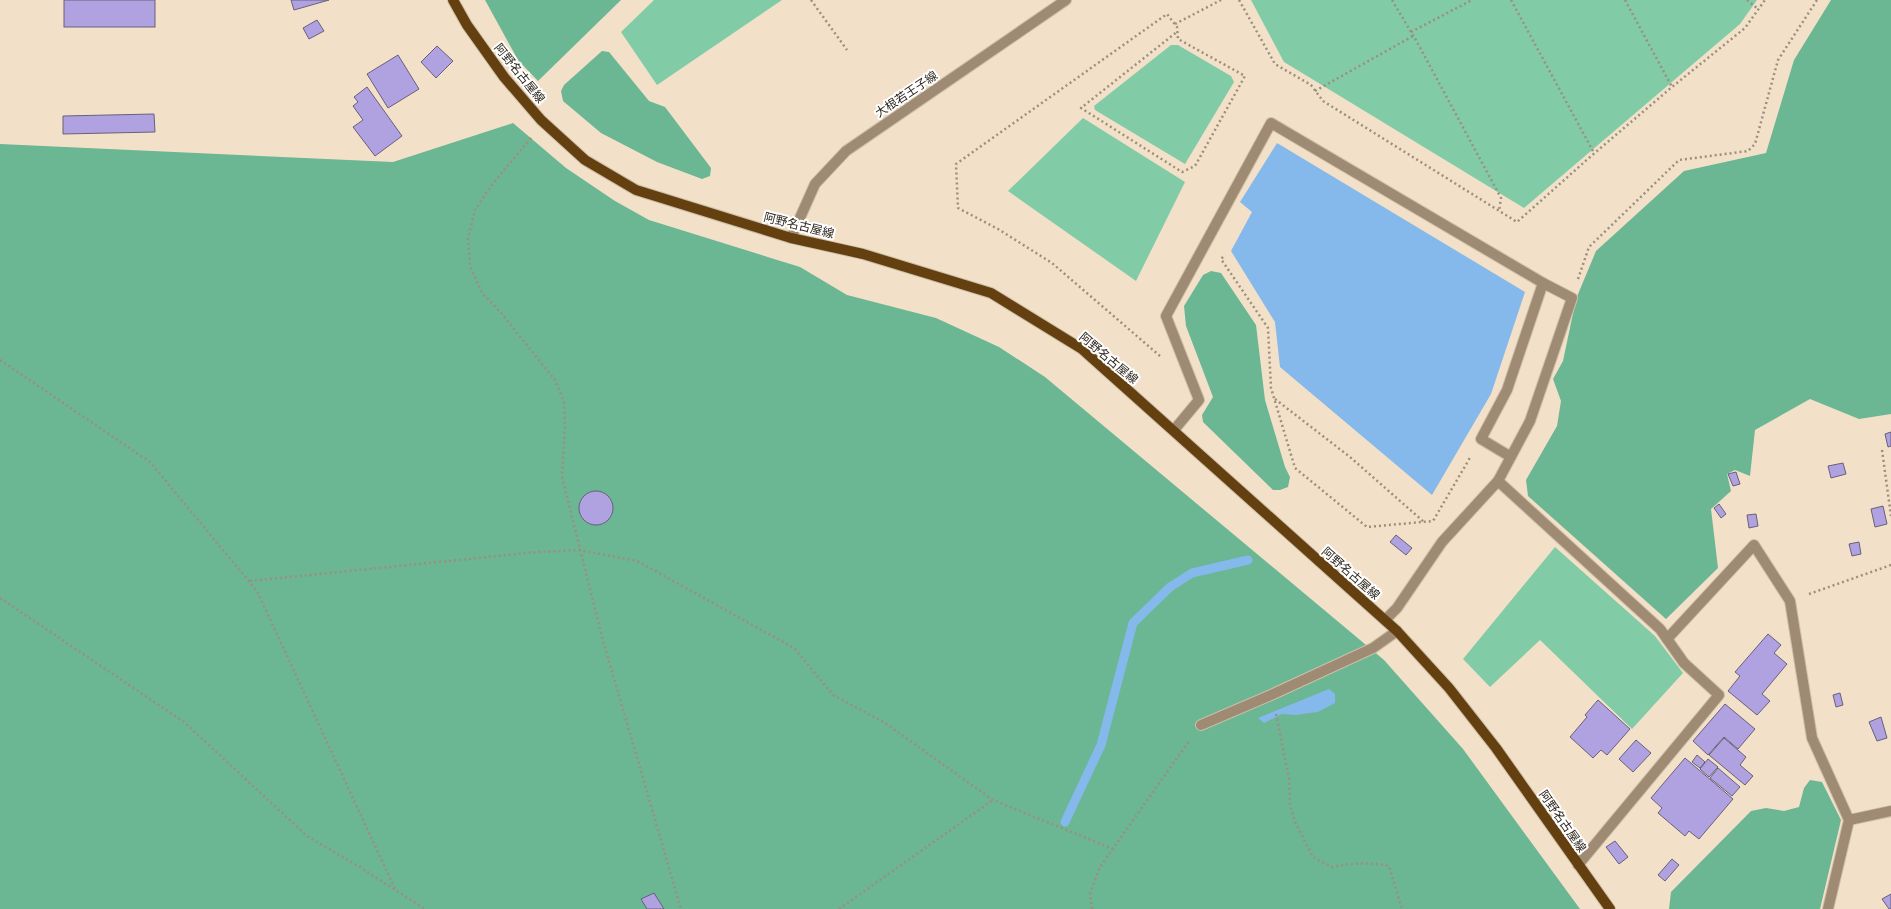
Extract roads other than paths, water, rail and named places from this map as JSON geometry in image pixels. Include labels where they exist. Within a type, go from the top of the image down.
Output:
[{"type":"main road","name":"阿野名古屋線","points":[[453,0],[467,25],[504,77],[541,120],[585,160],[636,190],[791,238],[863,254],[991,293],[1082,349],[1397,631],[1449,688],[1496,748],[1610,909]]},
{"type":"street","name":"大根若王子線","points":[[791,238],[815,184],[846,151],[1066,0]]},
{"type":"street","points":[[1174,430],[1199,400],[1166,316],[1271,123],[1543,283],[1572,298],[1530,421],[1498,481],[1442,542],[1397,608],[1385,620]]},
{"type":"street","points":[[1511,456],[1481,439],[1507,390],[1543,283]]},
{"type":"street","points":[[1498,481],[1660,629],[1684,664],[1719,695],[1578,865]]},
{"type":"street","points":[[1668,639],[1754,545],[1790,601],[1812,738],[1849,820],[1828,909]]},
{"type":"street","points":[[1201,725],[1271,695],[1373,648],[1397,631]]},
{"type":"street","points":[[1849,820],[1891,811]]},
{"type":"water","points":[[1277,143],[1525,292],[1491,394],[1432,495],[1280,367],[1275,322],[1231,251],[1252,212],[1240,202]]},
{"type":"water","points":[[1329,689],[1335,694],[1335,703],[1318,712],[1295,715],[1282,714],[1264,723],[1258,718]]},
{"type":"waterway","points":[[1065,822],[1101,745],[1133,623],[1170,587],[1192,573],[1248,560]]}]
